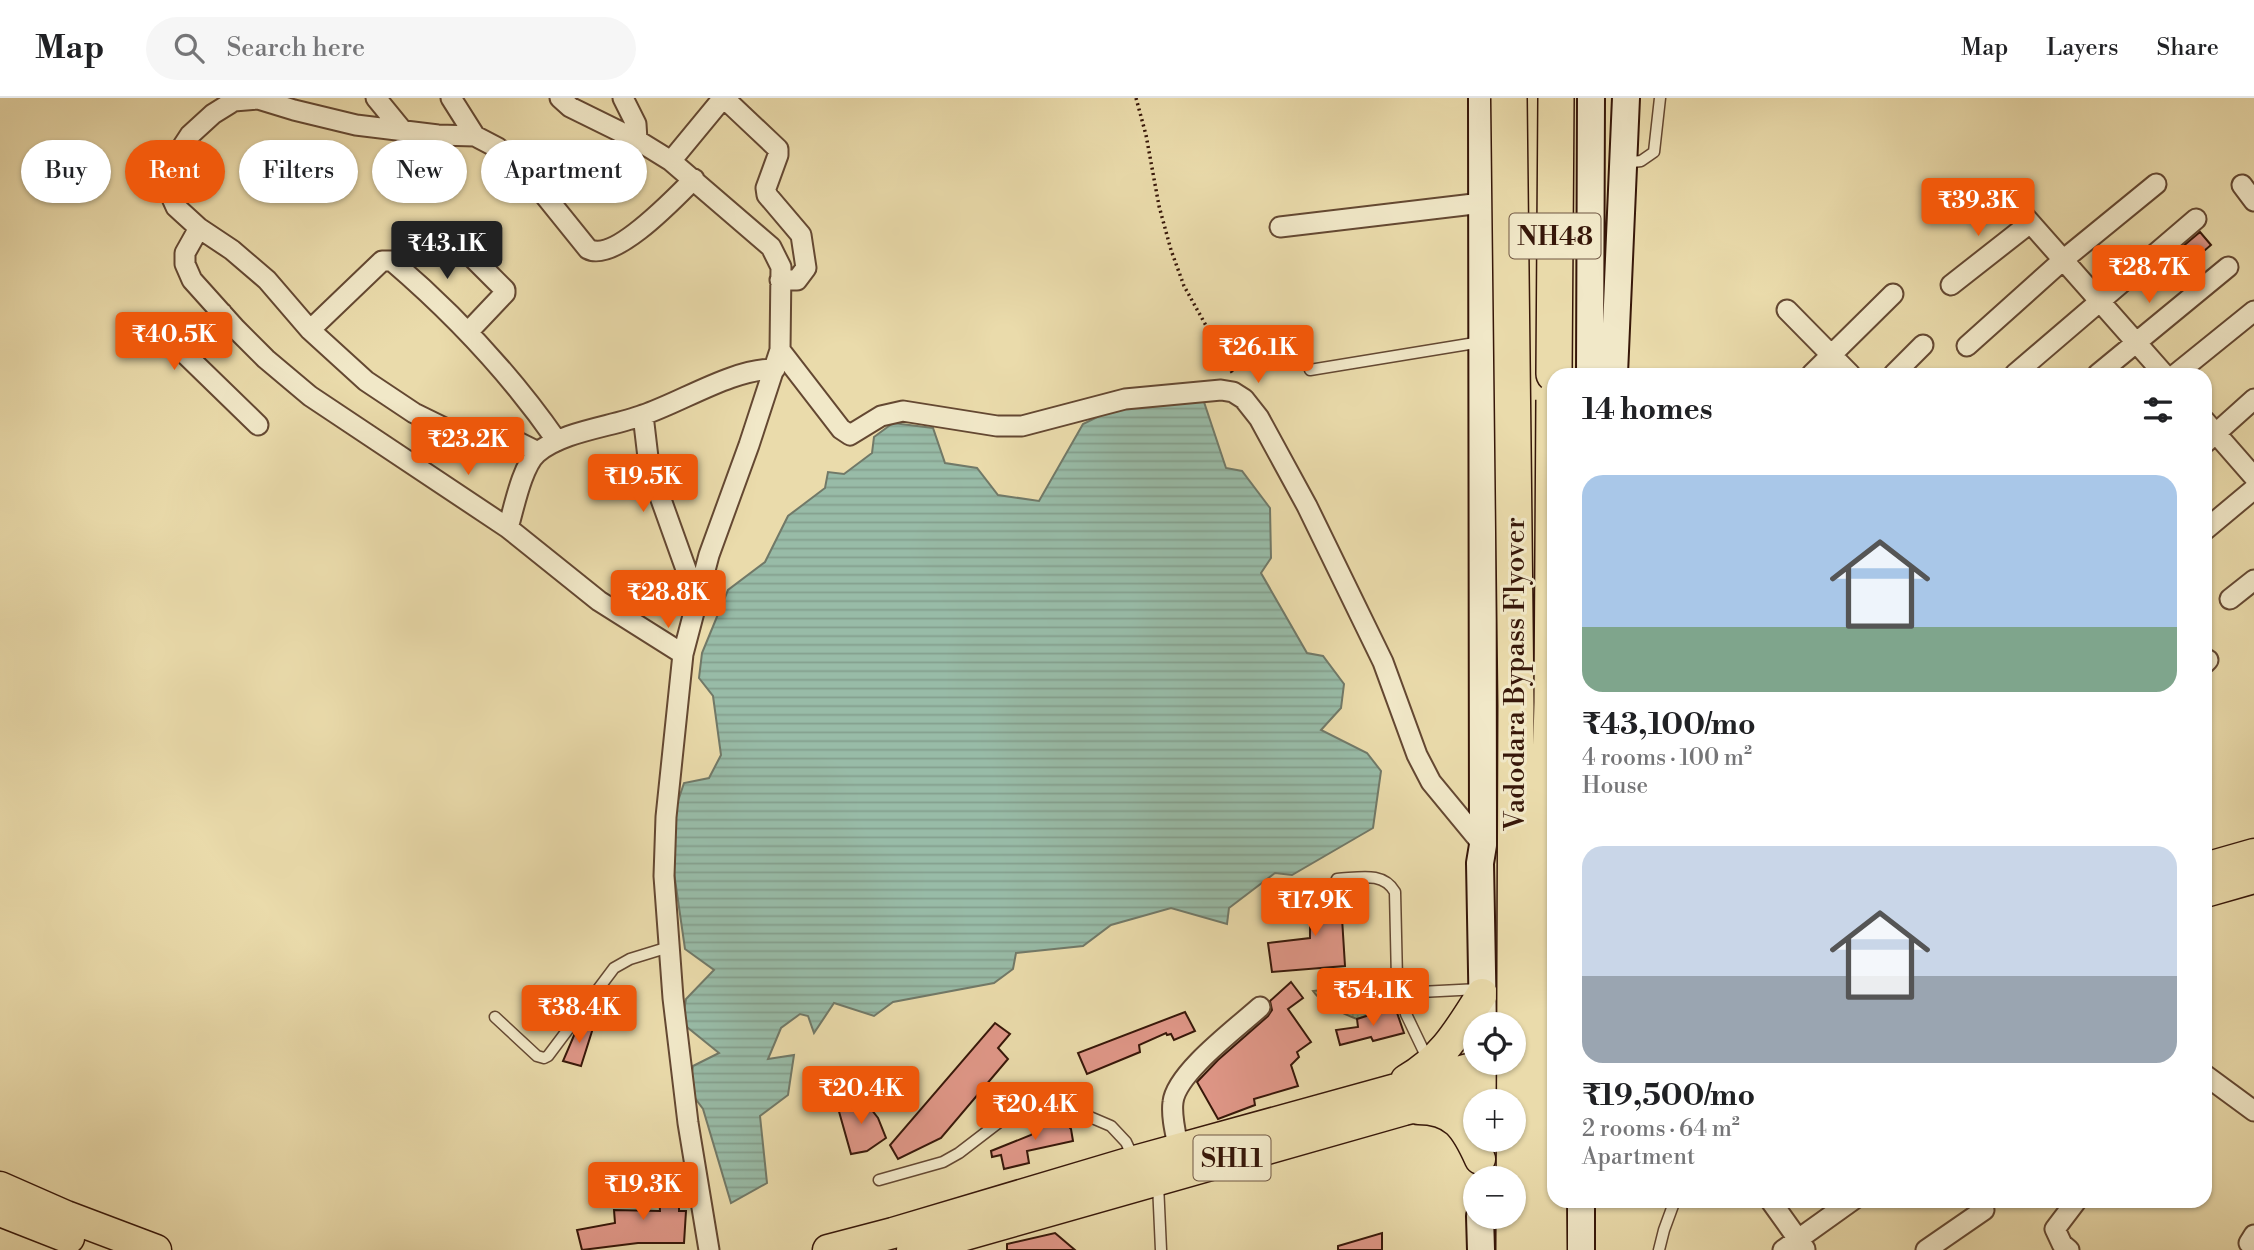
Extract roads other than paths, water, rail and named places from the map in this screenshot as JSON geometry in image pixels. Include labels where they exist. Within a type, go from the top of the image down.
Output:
[{"type":"highway","name":"Vadodara Bypass Flyover","points":[[1509,98],[1516,706],[1514,1250]]},
{"type":"highway","name":"NH48","points":[[1554,368],[1556,98]]},
{"type":"highway","name":"Vadodara Bypass Flyover","points":[[1547,886],[1547,1032]]},
{"type":"highway","name":"Vadodara Bypass Flyover","points":[[1549,1208],[1549,1250]]},
{"type":"main road","points":[[2212,866],[2254,854]]},
{"type":"main road","points":[[2212,890],[2254,878]]},
{"type":"main road","points":[[1378,1096],[1430,1064],[1450,1042],[1482,991]]},
{"type":"main road","points":[[1526,1054],[1547,1048]]},
{"type":"main road","name":"SH11","points":[[828,1250],[1135,1161],[1378,1096],[1485,1076],[1547,1072]]},
{"type":"main road","name":"SH11","points":[[912,1250],[1404,1110],[1485,1076]]},
{"type":"main road","points":[[1404,1110],[1434,1109],[1447,1114],[1468,1131],[1480,1158]]},
{"type":"main road","points":[[0,1187],[66,1216],[156,1250]]},
{"type":"main road","points":[[0,1211],[98,1250]]},
{"type":"street","points":[[376,98],[403,131]]},
{"type":"street","points":[[451,98],[475,136]]},
{"type":"street","points":[[560,98],[570,107],[637,140],[636,124],[623,98]]},
{"type":"street","points":[[671,161],[724,98],[778,149],[766,188],[767,195],[801,235],[806,268],[797,280],[780,280]]},
{"type":"street","points":[[1482,98],[1483,845],[1480,863],[1483,1012]]},
{"type":"street","points":[[1590,368],[1591,98]]},
{"type":"street","points":[[1614,368],[1626,98]]},
{"type":"street","points":[[538,452],[502,434],[472,440],[414,413],[366,380],[310,330],[267,280],[176,207],[167,187],[171,164],[190,135],[213,114],[234,101],[259,99],[356,125],[438,135],[475,136],[498,148],[538,187],[588,249],[596,253],[606,251],[655,219],[694,179]]},
{"type":"street","points":[[647,146],[694,179],[771,247],[781,267],[780,349],[775,369],[709,555],[683,654],[666,817],[664,876],[673,998],[688,1123],[709,1250]]},
{"type":"street","points":[[1967,346],[2063,260],[2156,184]]},
{"type":"street","points":[[2242,185],[2254,201]]},
{"type":"street","points":[[2005,194],[2159,368]]},
{"type":"street","points":[[1280,227],[1482,203]]},
{"type":"street","points":[[2022,368],[2196,219]]},
{"type":"street","points":[[1951,285],[2031,223]]},
{"type":"street","points":[[199,228],[185,253],[185,264],[192,280],[266,359],[310,396],[508,528],[599,601],[683,654]]},
{"type":"street","points":[[462,247],[505,290],[469,331]]},
{"type":"street","points":[[310,330],[382,261],[392,261],[469,331],[533,406],[557,441]]},
{"type":"street","points":[[2105,368],[2228,267]]},
{"type":"street","points":[[1818,368],[1893,294]]},
{"type":"street","points":[[1787,310],[1844,368]]},
{"type":"street","points":[[2183,368],[2254,311]]},
{"type":"street","points":[[222,313],[186,344],[186,355],[258,425]]},
{"type":"street","points":[[1901,368],[1923,345]]},
{"type":"street","points":[[780,349],[841,429],[850,435],[890,412],[903,411],[997,426],[1022,425],[1125,399],[1221,390],[1233,392],[1244,400],[1259,418],[1307,506],[1383,662],[1417,755],[1431,782],[1483,845]]},
{"type":"street","points":[[508,528],[528,464],[538,452],[557,441],[643,415],[744,374],[775,369]]},
{"type":"street","points":[[2212,430],[2254,399]]},
{"type":"street","points":[[643,415],[649,466],[697,600]]},
{"type":"street","points":[[2212,435],[2254,477]]},
{"type":"street","points":[[2212,524],[2254,489]]},
{"type":"street","points":[[2230,599],[2254,580]]},
{"type":"street","points":[[1179,1150],[1173,1102],[1177,1088],[1199,1061],[1260,1007]]},
{"type":"street","points":[[2212,1080],[2254,1111]]},
{"type":"street","points":[[1581,1208],[1581,1250]]},
{"type":"street","points":[[1775,1208],[1796,1246],[1843,1208]]},
{"type":"street","points":[[2069,1250],[2062,1244],[2056,1229],[2071,1208]]},
{"type":"street","points":[[1926,1250],[1983,1210]]},
{"type":"street","points":[[1480,1229],[1480,1250]]},
{"type":"lane","points":[[1623,163],[1641,161],[1654,152],[1660,98]]},
{"type":"lane","points":[[1310,370],[1482,342]]},
{"type":"lane","points":[[1337,879],[1381,877],[1390,883],[1395,891],[1397,980],[1406,1014],[1430,1064]]},
{"type":"lane","points":[[495,1017],[537,1056],[544,1058],[614,968],[630,959],[669,947]]},
{"type":"lane","points":[[1400,993],[1482,991]]},
{"type":"lane","points":[[878,1180],[943,1162],[1037,1094],[1111,1126],[1126,1142],[1135,1161]]},
{"type":"lane","points":[[1158,1180],[1161,1250]]},
{"type":"lane","points":[[1659,1250],[1672,1208]]}]
